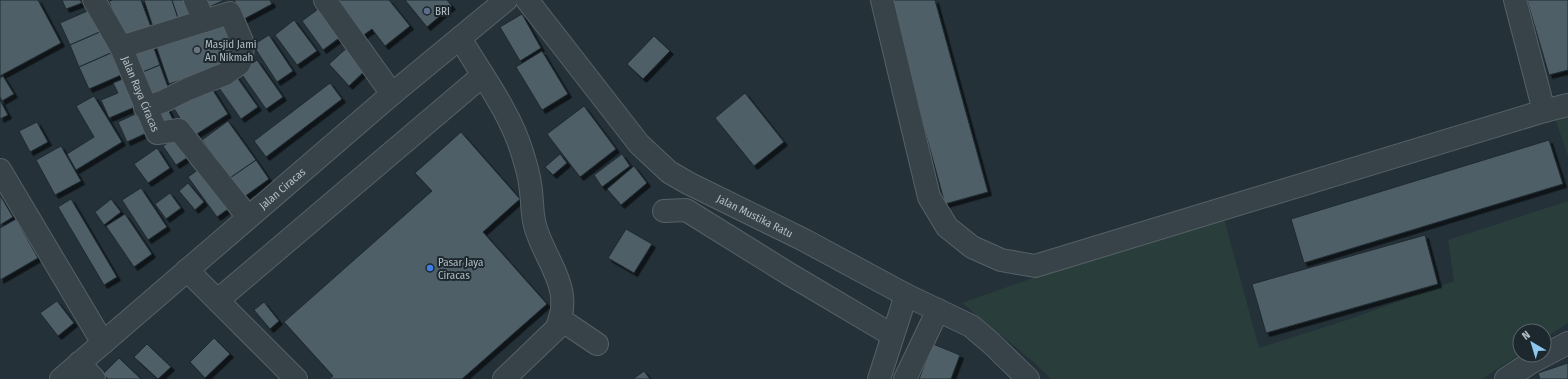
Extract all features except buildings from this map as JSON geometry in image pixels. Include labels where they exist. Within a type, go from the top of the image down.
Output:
[{"type":"street","points":[[195,0],[204,21]]},
{"type":"street","points":[[325,0],[392,94]]},
{"type":"street","name":"Jalan Ciracas","points":[[61,379],[392,94],[506,0]]},
{"type":"street","name":"Jalan Mustika Ratu","points":[[527,0],[639,144],[657,163],[688,183],[804,240],[980,333],[1028,379]]},
{"type":"street","points":[[882,0],[929,197],[947,227],[972,247],[1000,260],[1035,266],[1568,105]]},
{"type":"street","points":[[1515,0],[1544,111]]},
{"type":"street","name":"Jalan Raya Ciracas","points":[[100,2],[121,47],[145,108],[157,133],[179,130],[248,217]]},
{"type":"street","points":[[121,47],[230,13],[243,44],[242,58],[239,64],[225,74],[188,88],[164,101],[145,108]]},
{"type":"street","points":[[460,38],[514,129],[522,152],[530,184],[534,224],[539,240],[559,279],[562,293],[560,319],[556,329],[504,379]]},
{"type":"street","points":[[218,300],[482,76]]},
{"type":"street","points":[[0,170],[103,343]]},
{"type":"street","points":[[664,211],[686,210],[789,274],[892,335]]},
{"type":"street","points":[[187,270],[296,379]]},
{"type":"street","points":[[879,379],[906,295]]},
{"type":"street","points":[[905,379],[938,310]]},
{"type":"street","points":[[560,319],[597,344]]},
{"type":"street","points":[[1506,379],[1530,362],[1568,343]]},
{"type":"street","points":[[79,363],[94,379]]},
{"type":"green space","points":[[1568,111],[1568,156],[1554,116]]},
{"type":"green space","points":[[1568,201],[1568,323],[1552,334],[1552,323],[1512,323],[1512,359],[1482,379],[1051,379],[1035,363],[962,303],[1222,211],[1259,348],[1353,318],[1454,281],[1448,240]]},
{"type":"place","name":"BRI","points":[[427,11]]},
{"type":"place","name":"Masjid Jami An Nikmah","points":[[197,50]]},
{"type":"place","name":"Pasar Jaya Ciracas","points":[[430,268]]}]
